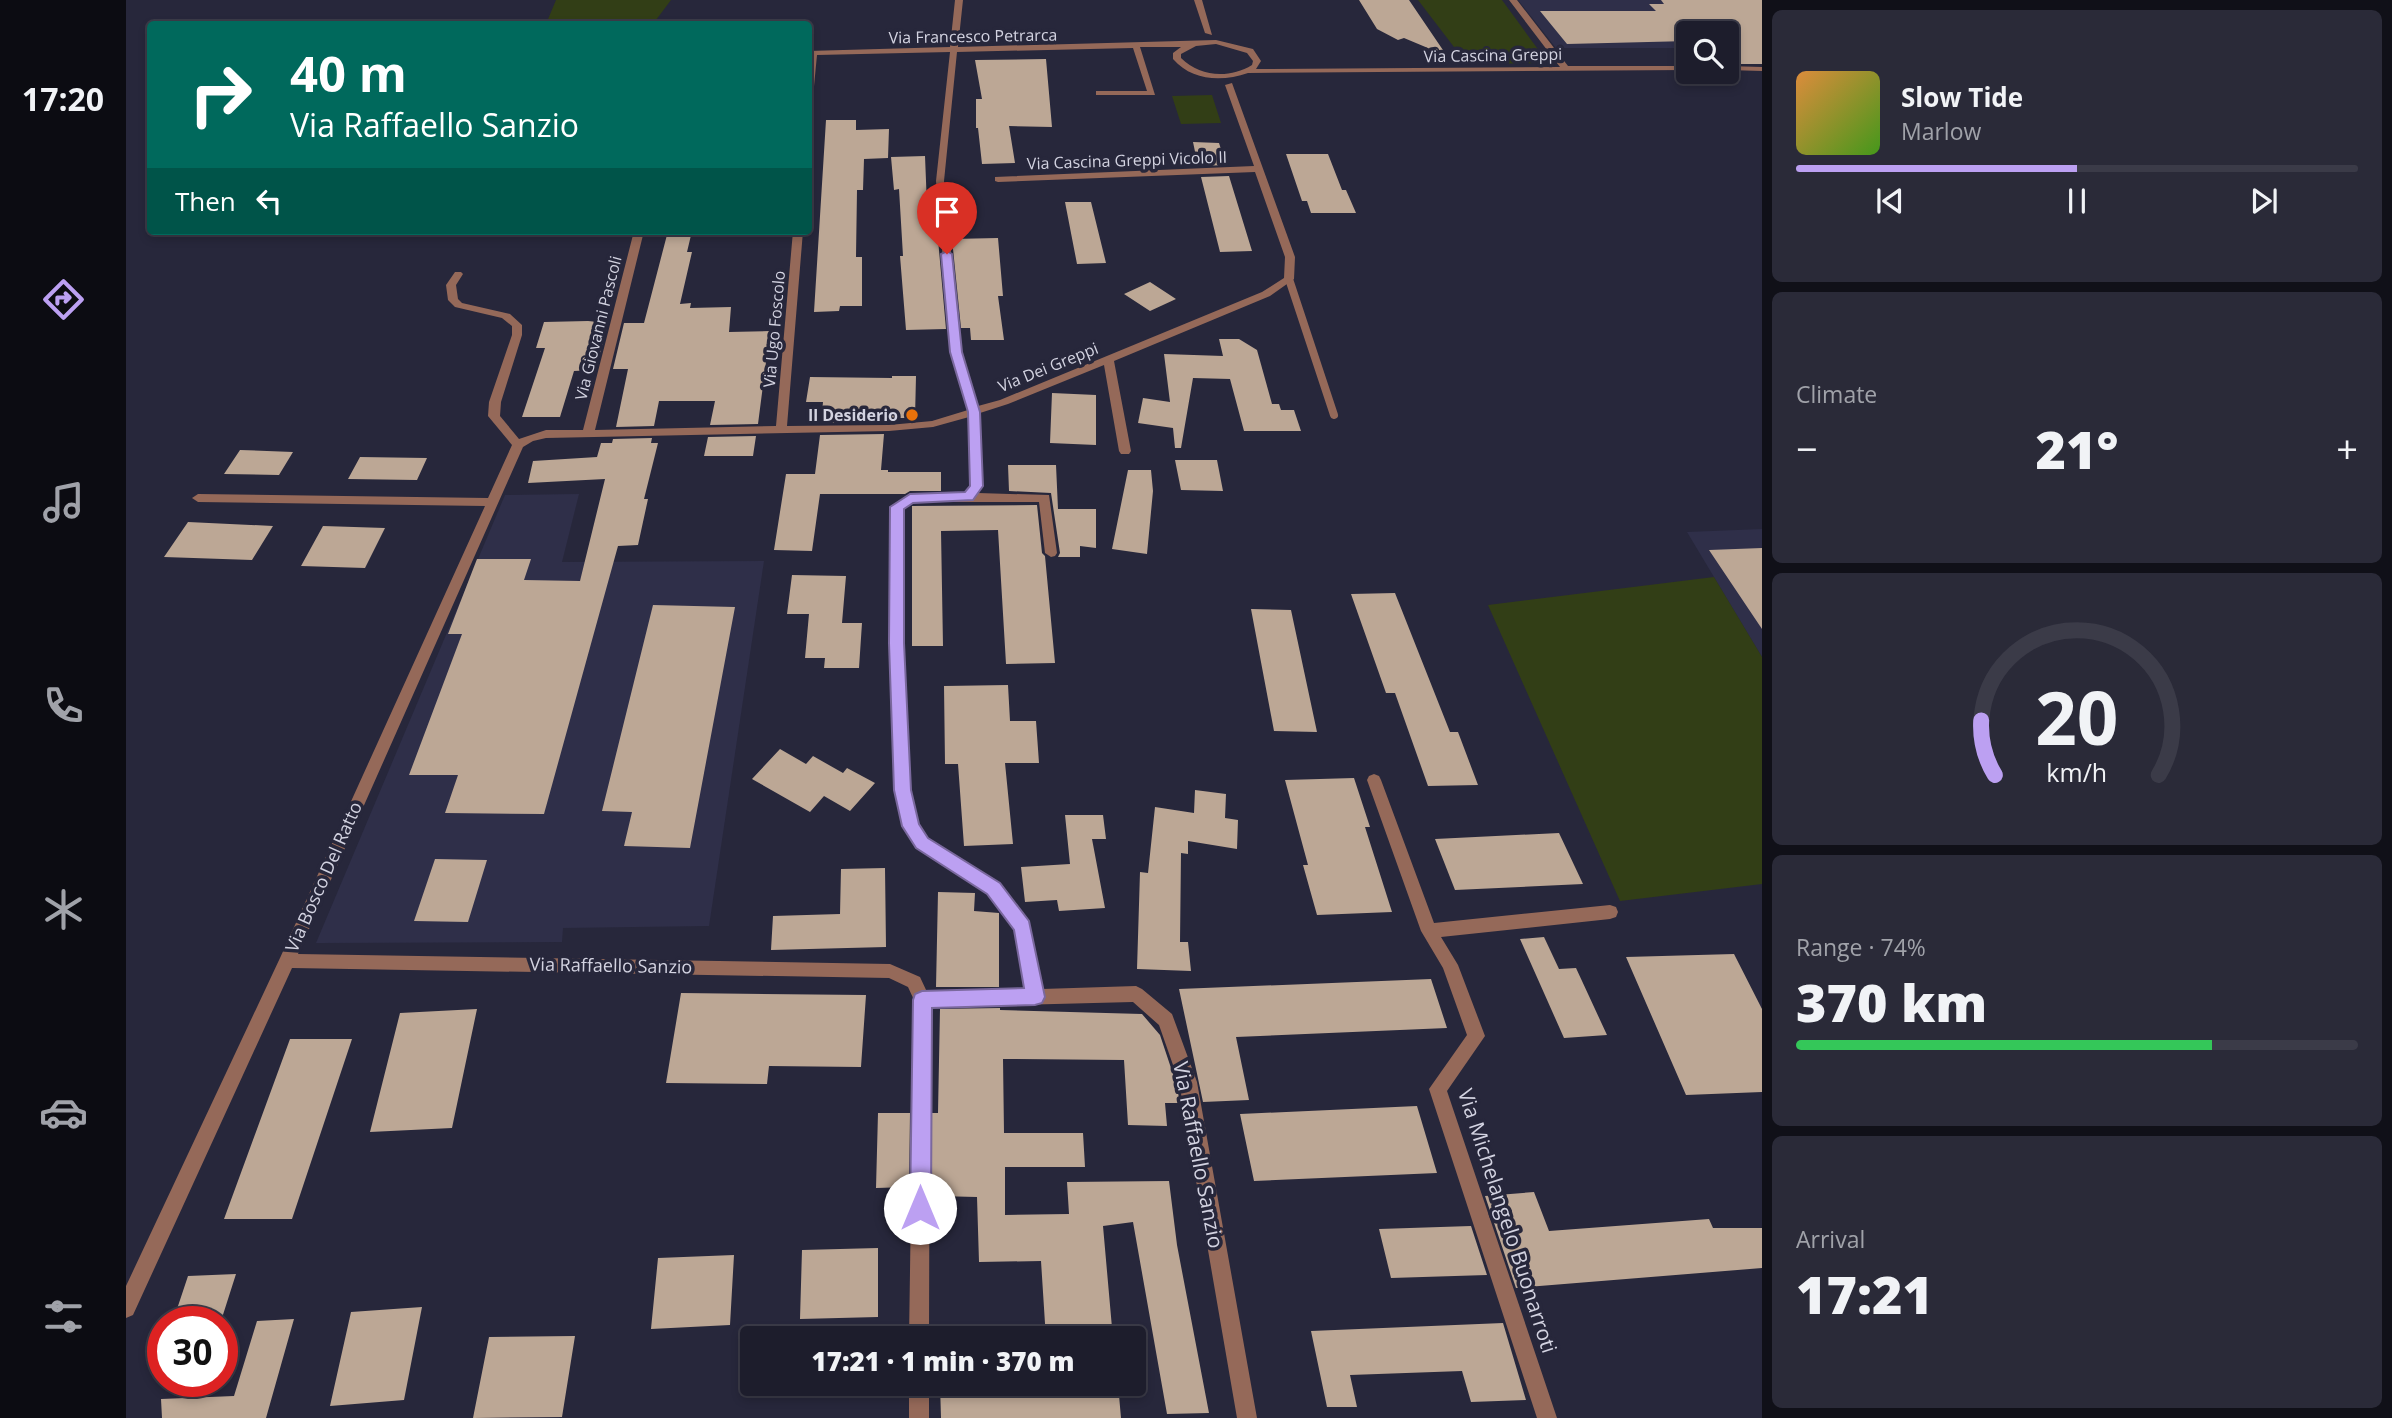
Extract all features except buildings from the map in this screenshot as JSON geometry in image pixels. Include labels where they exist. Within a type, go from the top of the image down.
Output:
[{"type":"street","points":[[959,0],[940,181],[956,352],[974,412],[977,486],[968,497]]},
{"type":"street","points":[[1198,0],[1209,33],[1254,55],[1298,70]]},
{"type":"street","points":[[1513,0],[1565,68]]},
{"type":"street","points":[[1177,59],[1177,53],[1209,33]]},
{"type":"street","name":"Via Francesco Petrarca","points":[[812,53],[1230,44]]},
{"type":"street","points":[[1099,93],[1152,93],[1137,48]]},
{"type":"street","name":"Via Francesco Petrarca","points":[[1137,48],[1158,51],[1177,59],[1185,67],[1229,85]]},
{"type":"street","points":[[1249,71],[1257,61],[1254,55]]},
{"type":"street","name":"Via Cascina Greppi","points":[[1239,74],[1249,71],[1298,70],[1676,68]]},
{"type":"street","points":[[1739,68],[1762,69]]},
{"type":"street","points":[[1205,74],[1239,74]]},
{"type":"street","points":[[1239,74],[1229,85],[1290,257],[1289,279]]},
{"type":"street","name":"Via Cascina Greppi Vicolo II","points":[[998,179],[1257,169]]},
{"type":"street","name":"Via Giovanni Pascoli","points":[[588,433],[638,235]]},
{"type":"street","name":"Via Ugo Foscolo","points":[[780,430],[798,235]]},
{"type":"street","points":[[458,274],[451,285],[453,300],[459,305],[506,316],[517,325],[517,335],[495,402],[494,416],[518,445]]},
{"type":"street","name":"Via Dei Greppi","points":[[518,445],[529,438],[546,434],[916,426],[1004,402],[1266,294],[1289,279]]},
{"type":"street","points":[[1108,359],[1125,451]]},
{"type":"street","name":"Via Bosco Del Ratto","points":[[126,1308],[287,961],[518,445]]},
{"type":"street","points":[[198,498],[493,502]]},
{"type":"street","points":[[1035,997],[1022,927],[994,888],[922,843],[911,826],[902,790],[896,643],[897,507],[910,498],[1045,498],[1051,553]]},
{"type":"street","name":"Via Michelangelo Buonarroti","points":[[1374,780],[1429,931],[1450,965],[1476,1036],[1438,1089],[1546,1418]]},
{"type":"street","points":[[1429,931],[1610,912]]},
{"type":"street","name":"Via Raffaello Sanzio","points":[[287,961],[890,971],[914,982],[922,1000],[1136,994],[1166,1020],[1188,1082],[1247,1418]]},
{"type":"street","points":[[919,1326],[922,1000]]},
{"type":"street","points":[[919,1396],[919,1418]]},
{"type":"lane","points":[[1289,279],[1334,415]]},
{"type":"shaded area","points":[[1518,0],[1762,0],[1739,22],[1676,21],[1676,48],[1556,48]]},
{"type":"shaded area","points":[[579,494],[562,562],[764,561],[709,926],[563,928],[562,942],[316,943],[505,495]]},
{"type":"shaded area","points":[[1762,529],[1762,657],[1687,532]]},
{"type":"green space","points":[[556,0],[671,0],[655,21],[547,21]]},
{"type":"green space","points":[[1418,0],[1502,0],[1548,63],[1467,64]]},
{"type":"green space","points":[[1212,95],[1221,123],[1181,124],[1172,96]]},
{"type":"green space","points":[[1714,577],[1762,657],[1762,884],[1620,901],[1488,605]]},
{"type":"place","name":"Il Desiderio","points":[[912,415]]},
{"type":"route","points":[[920,1208],[922,1000],[1035,997],[1022,927],[994,888],[942,858],[922,843],[911,826],[902,790],[896,643],[897,507],[910,498],[968,497],[977,486],[974,412],[956,352],[947,254]]}]
